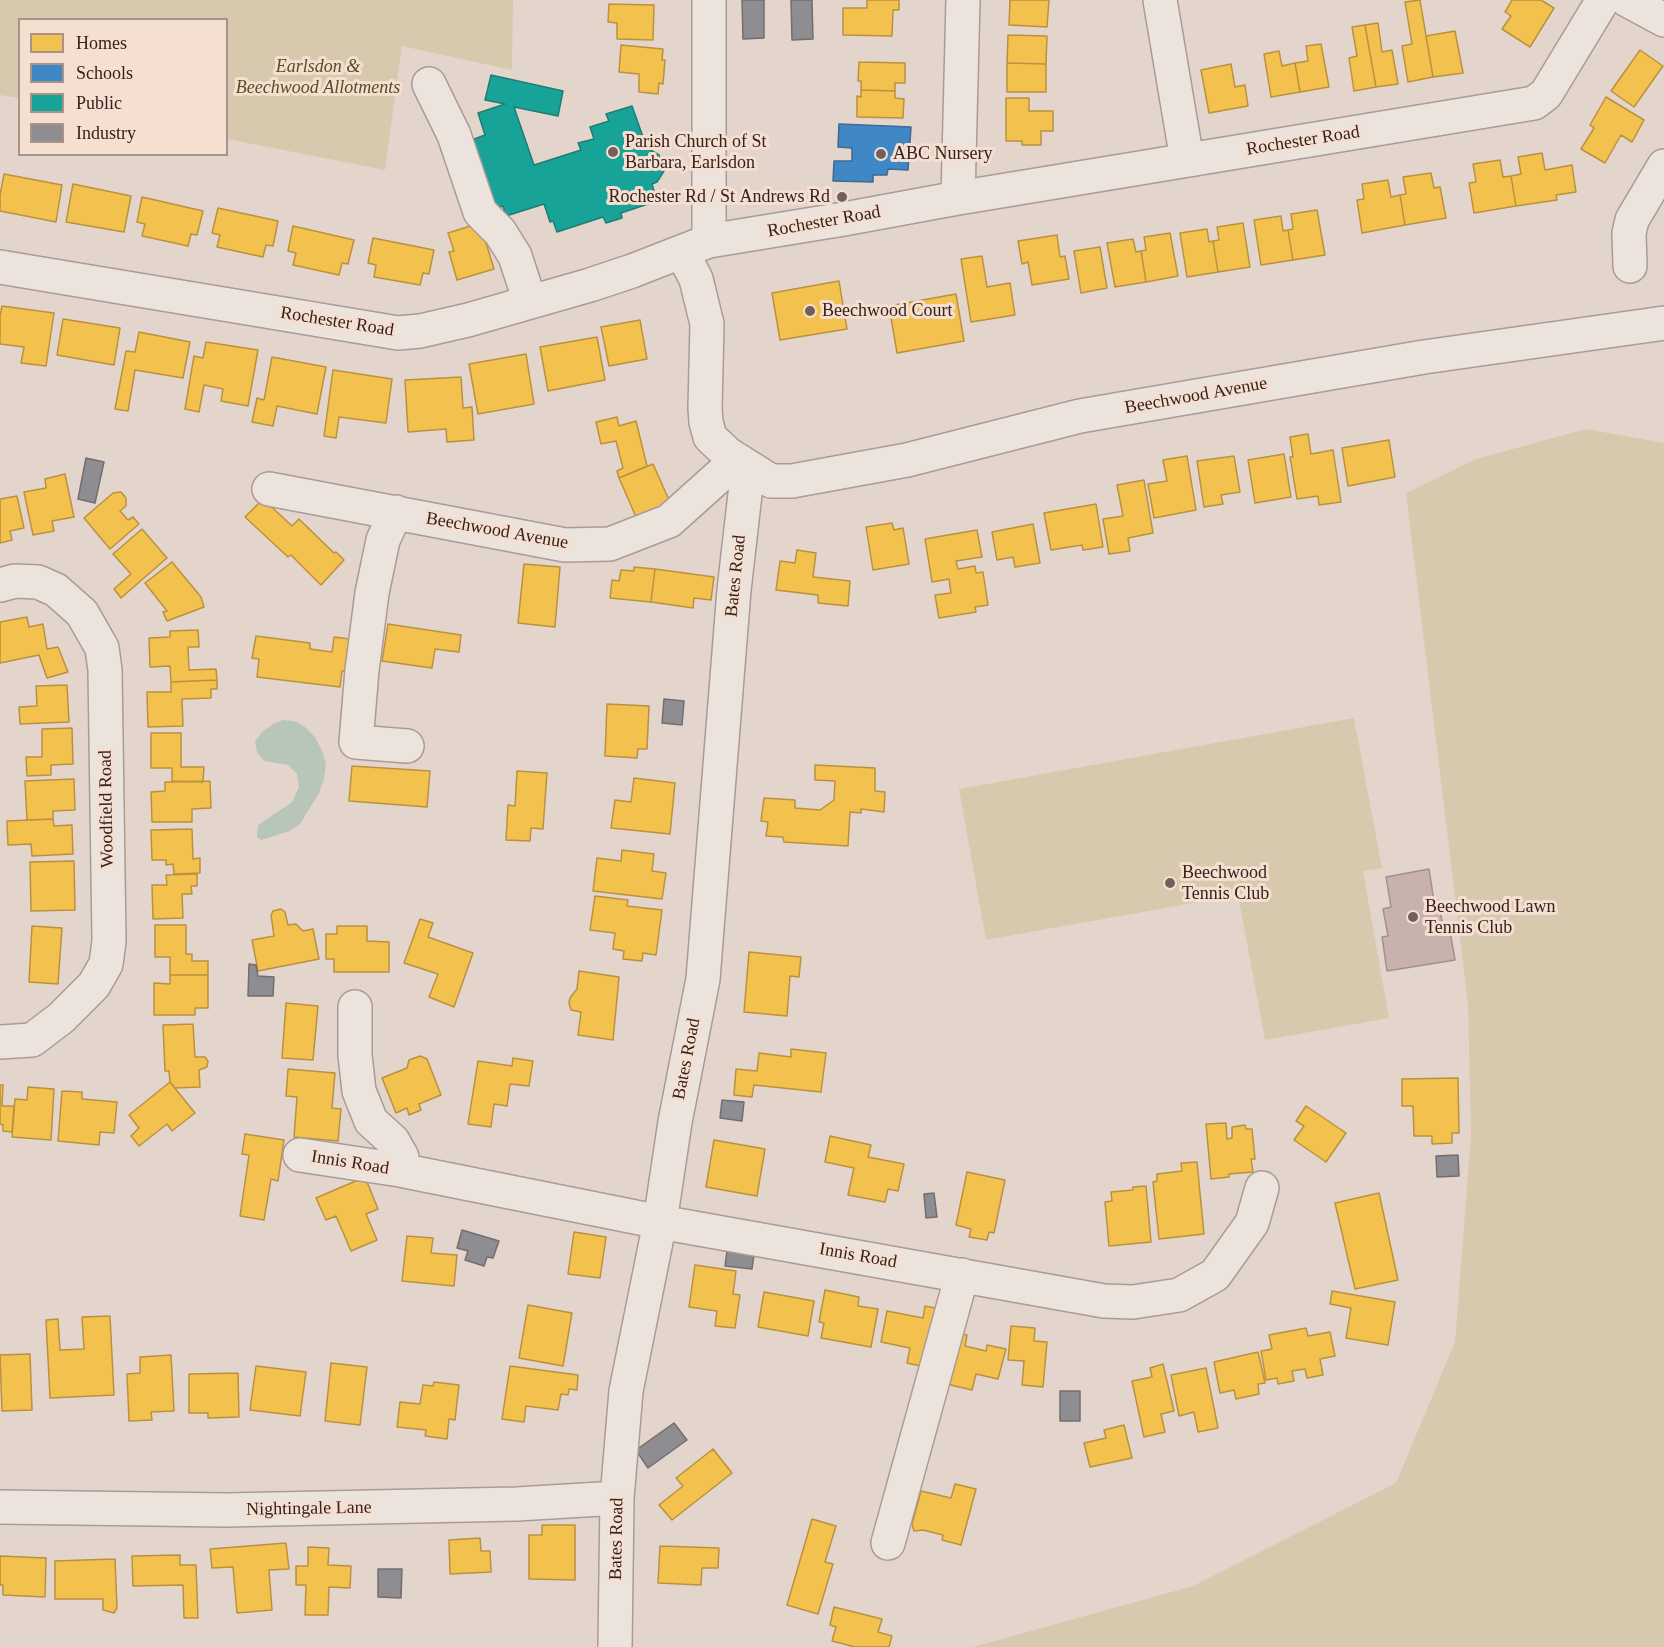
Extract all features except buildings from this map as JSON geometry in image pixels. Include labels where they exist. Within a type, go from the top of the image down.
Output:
[{"type":"street","points":[[709,0],[695,246],[696,279],[707,324],[706,422],[710,437],[719,448],[742,464]]},
{"type":"street","points":[[958,198],[963,0]]},
{"type":"street","points":[[1160,0],[1187,160]]},
{"type":"street","name":"Rochester Road","points":[[0,267],[398,333],[420,331],[468,320],[611,278],[695,246],[958,198],[1534,104],[1546,94],[1603,0]]},
{"type":"street","points":[[1627,0],[1664,20]]},
{"type":"street","points":[[429,84],[454,135],[480,212],[500,232],[515,256],[530,302]]},
{"type":"street","points":[[1630,266],[1629,233],[1632,220],[1664,166]]},
{"type":"street","name":"Beechwood Avenue","points":[[269,489],[566,545],[610,544],[669,521],[742,464],[1080,416],[1424,357],[1664,323]]},
{"type":"street","name":"Bates Road","points":[[615,1647],[617,1498],[626,1391],[660,1222],[675,1122],[703,979],[742,464]]},
{"type":"street","points":[[396,512],[383,540],[372,593],[356,742],[407,746]]},
{"type":"street","name":"Woodfield Road","points":[[0,585],[15,581],[38,582],[56,590],[82,613],[102,648],[105,670],[109,941],[106,964],[94,985],[62,1018],[32,1040],[0,1042]]},
{"type":"street","name":"Innis Road","points":[[355,1008],[358,1091],[371,1121],[393,1141],[398,1149],[402,1157],[400,1170]]},
{"type":"street","name":"Innis Road","points":[[300,1155],[400,1170],[660,1222],[1104,1301],[1133,1302],[1179,1294],[1215,1275],[1252,1223],[1262,1188]]},
{"type":"street","points":[[888,1543],[962,1275]]},
{"type":"street","name":"Nightingale Lane","points":[[0,1507],[238,1510],[517,1504],[617,1498]]},
{"type":"green space","name":"Earlsdon & Beechwood Allotments","points":[[0,0],[513,0],[512,70],[402,46],[385,170],[228,139],[228,18],[18,18],[18,98],[0,95]]},
{"type":"green space","points":[[1586,429],[1664,443],[1664,1647],[973,1647],[1193,1586],[1396,1483],[1455,1342],[1471,1135],[1468,1004],[1406,493],[1476,459]]},
{"type":"green space","name":"Beechwood Tennis Club","points":[[1354,718],[1382,868],[1363,871],[1389,1018],[1265,1040],[1238,895],[986,940],[959,789]]},
{"type":"shaded area","points":[[283,720],[294,721],[305,727],[315,737],[326,764],[324,779],[319,793],[300,824],[290,831],[261,840],[257,837],[258,825],[292,802],[299,787],[297,774],[288,765],[264,761],[257,752],[255,742],[262,732]]},
{"type":"place","name":"Parish Church of St Barbara, Earlsdon","points":[[613,152]]},
{"type":"place","name":"ABC Nursery","points":[[881,154]]},
{"type":"place","name":"Rochester Rd / St Andrews Rd","points":[[842,197]]},
{"type":"place","name":"Beechwood Court","points":[[810,311]]},
{"type":"place","name":"Beechwood Tennis Club","points":[[1170,883]]},
{"type":"place","name":"Beechwood Lawn Tennis Club","points":[[1413,917]]}]
